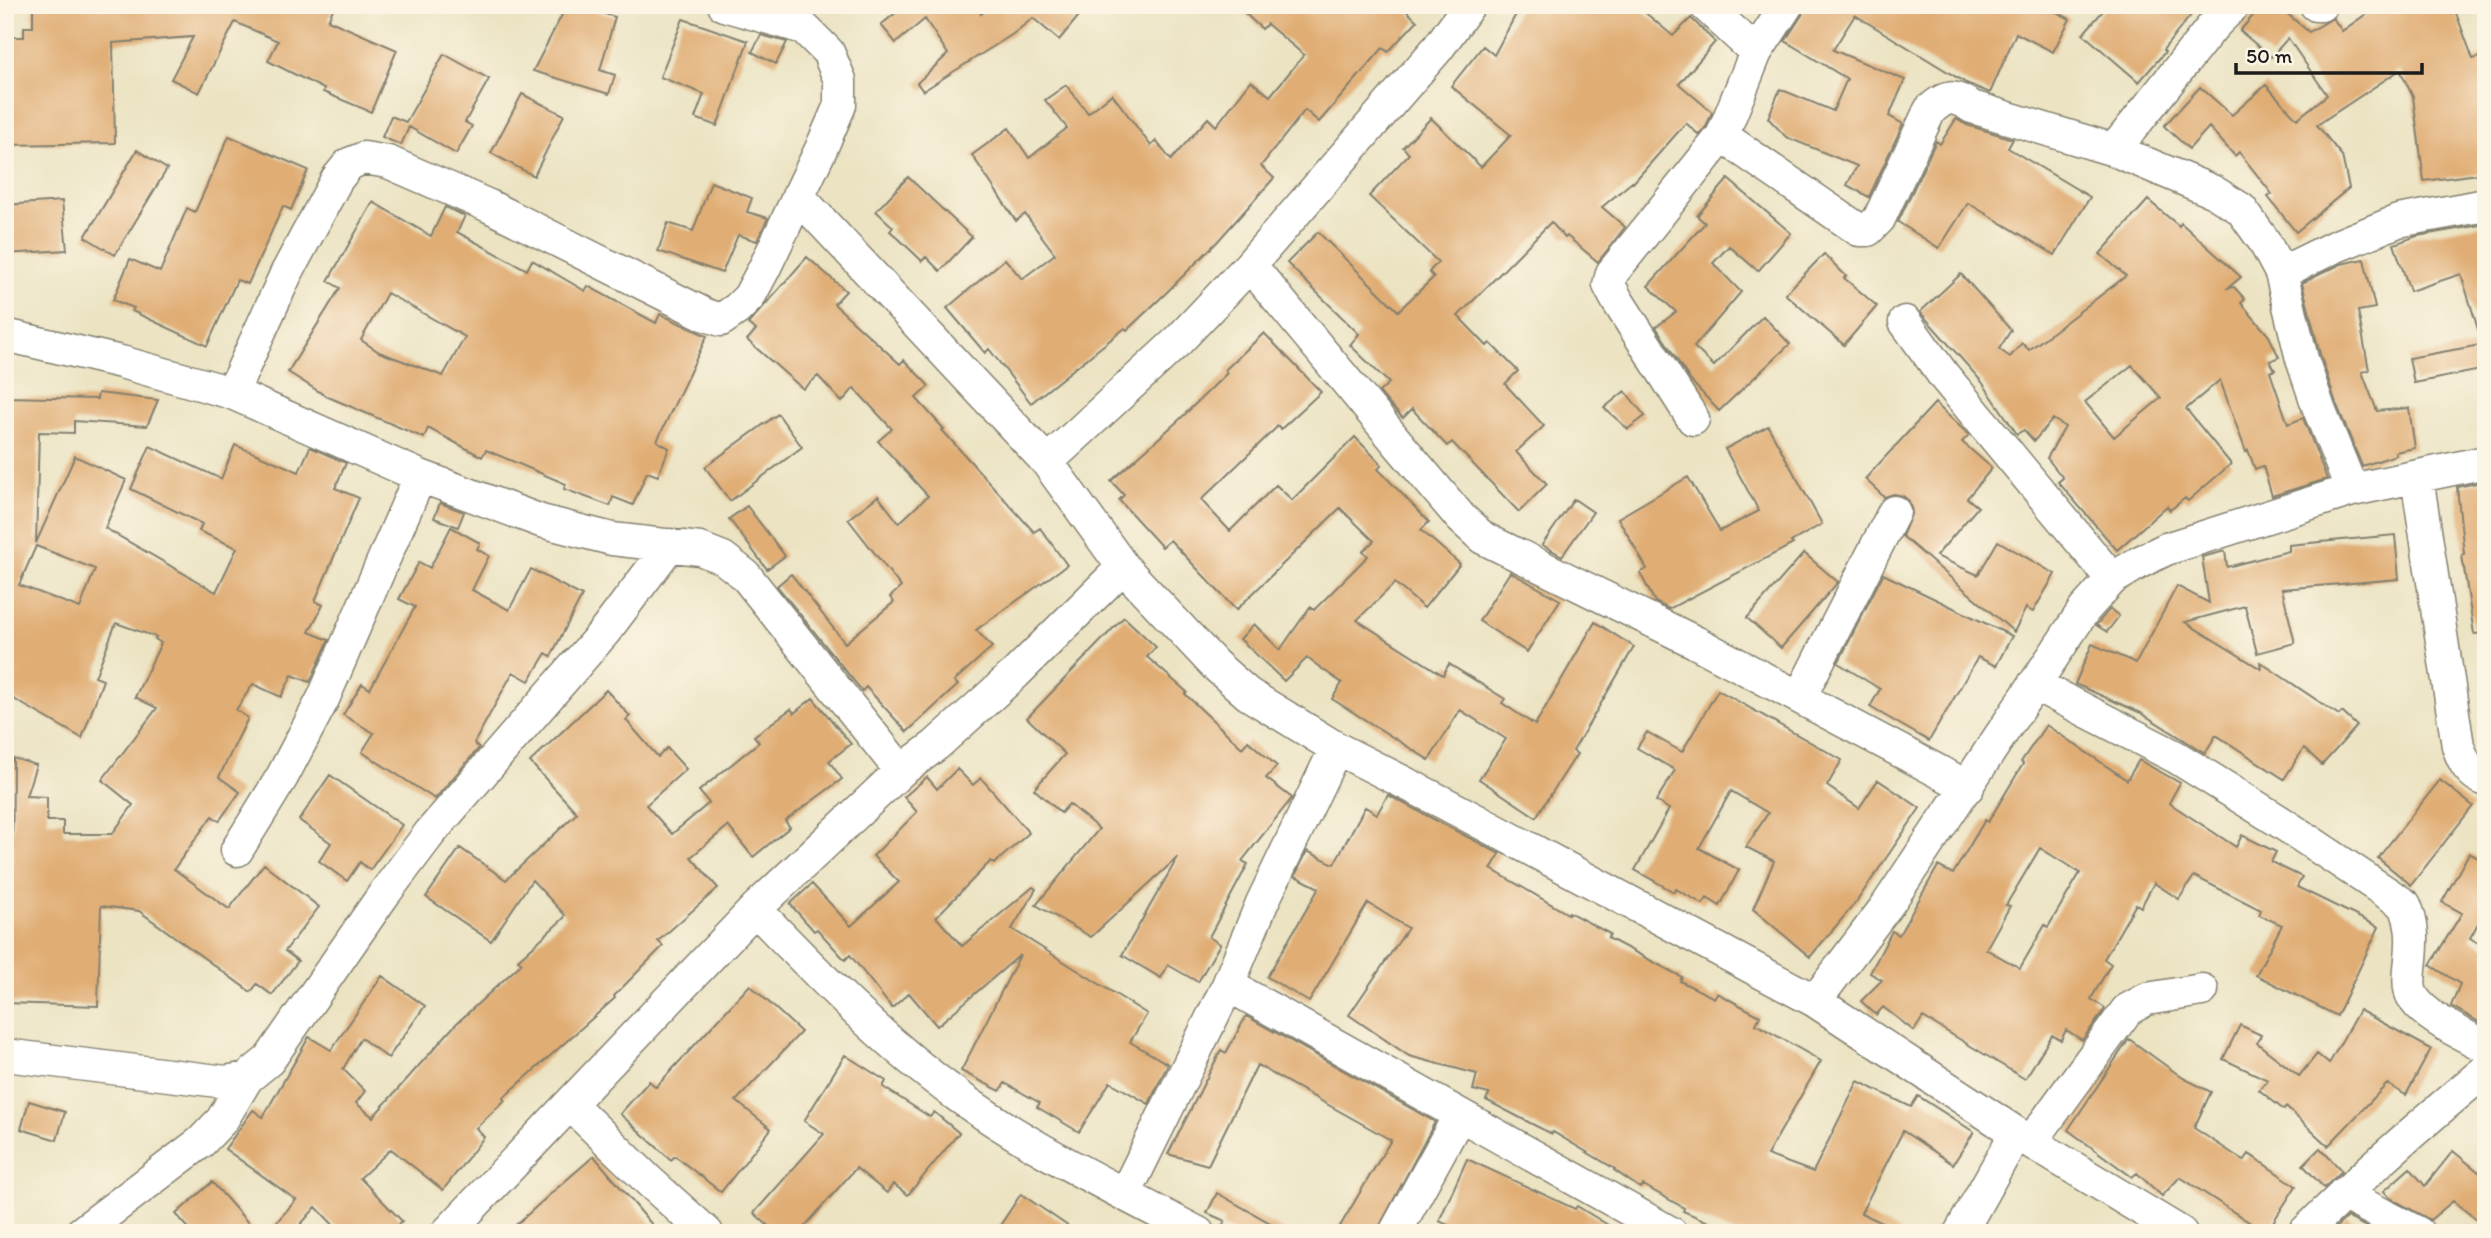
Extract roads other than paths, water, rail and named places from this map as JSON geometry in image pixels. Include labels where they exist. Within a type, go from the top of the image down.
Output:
[{"type":"street","points":[[232,393],[286,274],[337,179],[349,164],[364,158],[388,162],[489,206],[706,316],[721,320],[737,309],[749,297],[799,196],[839,105],[840,80],[828,52],[804,28],[724,5]]},
{"type":"street","points":[[1047,462],[1178,341],[1250,265],[1438,48],[1469,5]]},
{"type":"street","points":[[1705,5],[1756,52]]},
{"type":"street","points":[[1693,419],[1609,285],[1612,273],[1722,136],[1756,52],[1787,5]]},
{"type":"street","points":[[2114,149],[2213,26],[2234,5]]},
{"type":"street","points":[[2316,5],[2321,5]]},
{"type":"street","points":[[1722,136],[1859,230],[1868,230],[1879,219],[1930,110],[1944,99],[1958,98],[1972,107],[2114,149],[2214,192],[2241,209],[2264,241],[2281,272],[2302,359],[2352,490]]},
{"type":"street","points":[[799,196],[1047,462],[1123,568],[1215,665],[1248,694],[1336,748],[1815,1002],[2023,1137],[2181,1233]]},
{"type":"street","points":[[2281,272],[2398,220],[2486,205]]},
{"type":"street","points":[[1250,265],[1461,518],[1483,538],[1695,642],[1968,787]]},
{"type":"street","points":[[1905,322],[1944,376],[2112,579]]},
{"type":"street","points":[[5,335],[121,362],[232,393],[420,476],[541,521],[612,539],[700,549],[723,558],[745,575],[901,771]]},
{"type":"street","points":[[1815,1002],[1888,904],[2084,610],[2112,579],[2166,549],[2352,490],[2486,462]]},
{"type":"street","points":[[237,850],[282,777],[323,699],[420,476]]},
{"type":"street","points":[[2417,477],[2458,746],[2464,763],[2478,778],[2486,780]]},
{"type":"street","points":[[1801,697],[1894,512]]},
{"type":"street","points":[[81,1233],[201,1142],[222,1120],[247,1079],[269,1060],[384,894],[430,833],[606,630],[670,545]]},
{"type":"street","points":[[447,1233],[755,909],[901,771],[959,726],[1123,568]]},
{"type":"street","points":[[2034,684],[2176,757],[2279,821],[2405,905],[2412,921],[2412,996],[2428,1013],[2486,1047]]},
{"type":"street","points":[[1125,1194],[1228,985],[1262,903],[1336,748]]},
{"type":"street","points":[[755,909],[839,996],[910,1059],[956,1095],[1047,1154],[1199,1233]]},
{"type":"street","points":[[1228,985],[1671,1233]]},
{"type":"street","points":[[1960,1233],[2023,1137],[2127,1010],[2147,999],[2202,990]]},
{"type":"street","points":[[5,1055],[226,1082],[247,1079]]},
{"type":"street","points":[[2304,1233],[2418,1126],[2486,1070]]},
{"type":"street","points":[[571,1105],[707,1233]]},
{"type":"street","points":[[1395,1233],[1459,1116]]},
{"type":"street","points":[[2343,1194],[2418,1233]]}]
